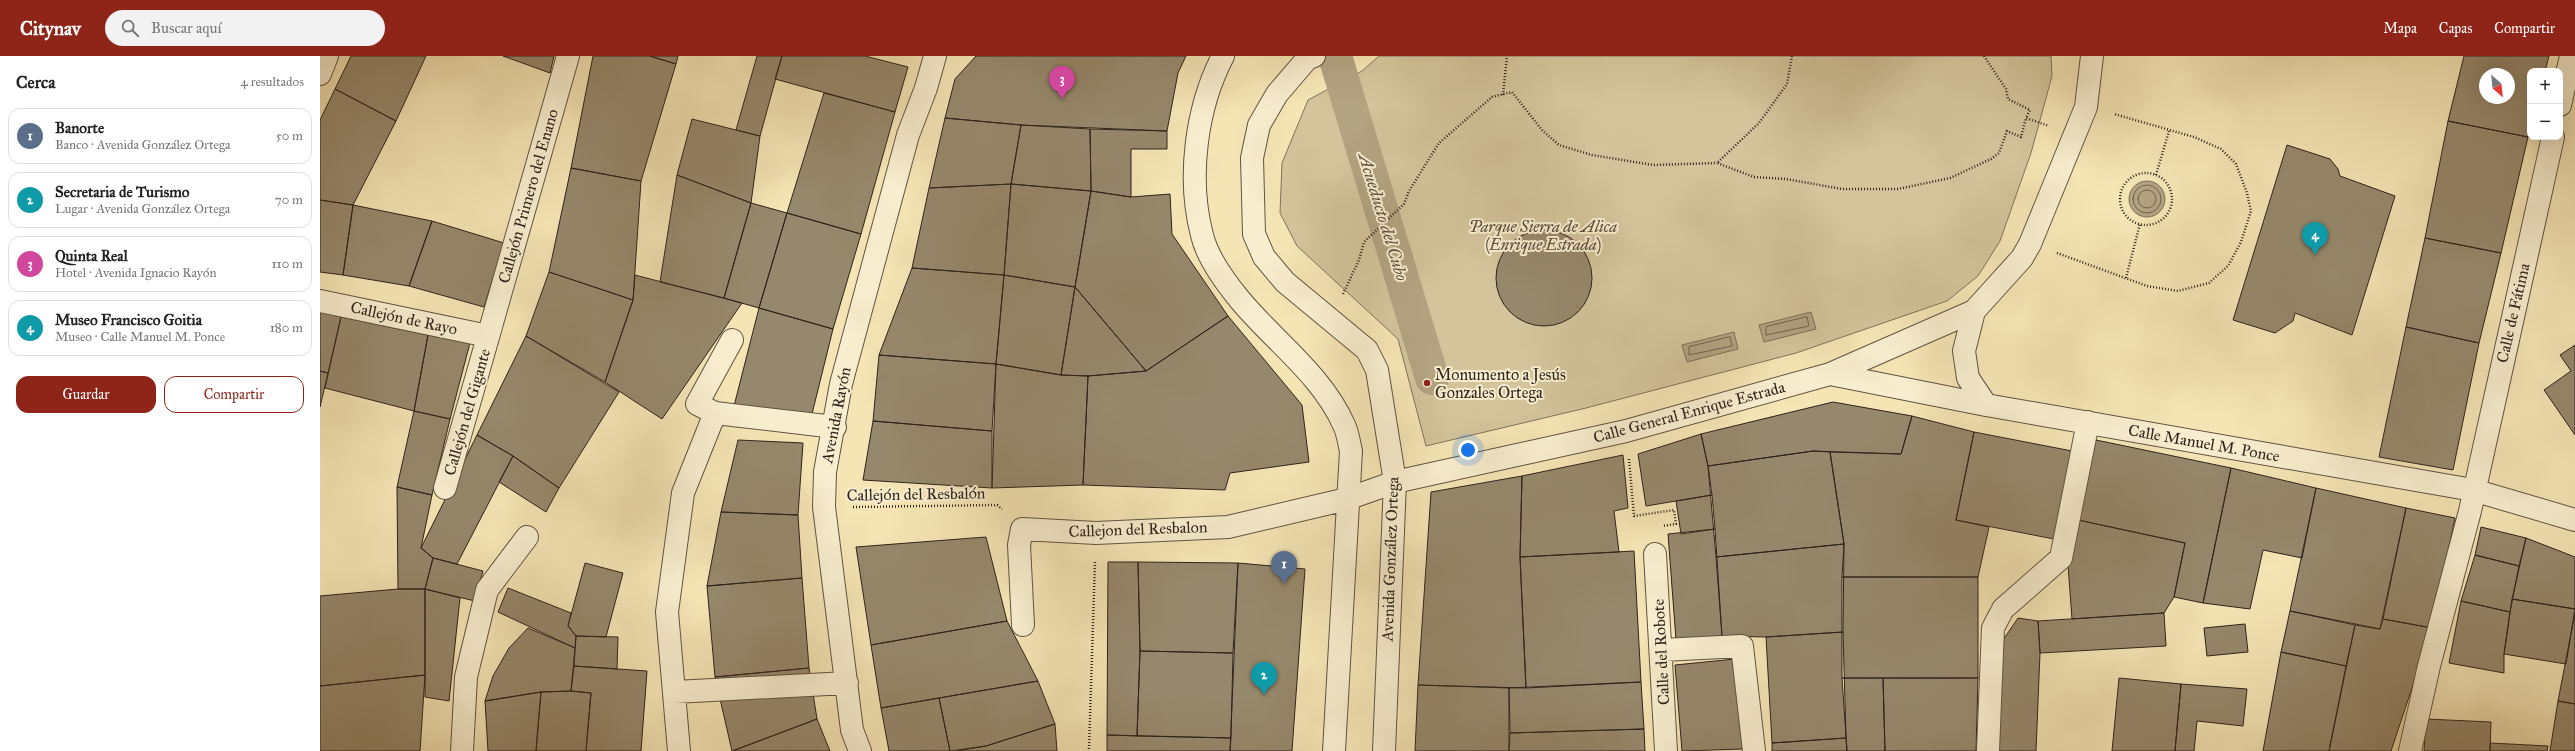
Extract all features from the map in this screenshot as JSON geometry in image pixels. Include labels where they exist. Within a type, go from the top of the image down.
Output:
[{"type":"street","points":[[320,74],[327,56]]},
{"type":"street","name":"Callejón Primero del Enano","points":[[488,336],[568,56]]},
{"type":"street","name":"Avenida Rayón","points":[[860,751],[852,730],[824,507],[825,472],[835,427],[841,384],[904,150],[926,88],[935,56]]},
{"type":"street","points":[[1223,56],[1212,77],[1195,154],[1193,176],[1202,236],[1211,257],[1239,300],[1326,394],[1344,426],[1351,451],[1334,751]]},
{"type":"street","name":"Avenida González Ortega","points":[[1314,56],[1307,59],[1277,94],[1259,125],[1252,158],[1254,234],[1264,257],[1285,282],[1367,350],[1377,370],[1395,482],[1384,751]]},
{"type":"street","name":"Calle General Enrique Estrada","points":[[1348,499],[1395,482],[1626,431],[1830,374],[1974,311],[2022,258],[2030,244],[2086,107],[2092,56]]},
{"type":"street","points":[[2560,104],[2571,56]]},
{"type":"street","name":"Calle de Fátima","points":[[2410,751],[2474,490],[2552,140]]},
{"type":"street","name":"Callejón de Rayo","points":[[320,301],[488,336]]},
{"type":"street","name":"Calle General Enrique Estrada","points":[[1974,311],[1964,351],[1968,378],[1986,405]]},
{"type":"street","name":"Callejón del Gigante","points":[[445,488],[488,336]]},
{"type":"street","points":[[732,340],[697,404],[715,413],[835,427]]},
{"type":"street","name":"Calle Manuel M. Ponce","points":[[1830,374],[1986,405],[2474,490],[2574,519]]},
{"type":"street","points":[[679,751],[667,612],[683,492],[715,413]]},
{"type":"street","points":[[1988,751],[1993,628],[2003,609],[2061,558],[2088,422]]},
{"type":"street","name":"Callejon del Resbalon","points":[[1022,529],[1096,533],[1228,527],[1348,499]]},
{"type":"street","points":[[1022,529],[1019,545],[1023,625]]},
{"type":"street","points":[[462,751],[466,676],[487,590],[526,537]]},
{"type":"street","name":"Calle del Robote","points":[[1655,554],[1662,650],[1666,751]]},
{"type":"street","points":[[1662,650],[1742,646],[1754,751]]},
{"type":"street","points":[[675,692],[847,683]]},
{"type":"path","points":[[1503,94],[1507,56]]},
{"type":"path","points":[[1717,163],[1759,123],[1787,84],[1792,56]]},
{"type":"path","points":[[1330,319],[1360,260],[1364,242],[1404,204],[1409,191],[1439,143],[1492,97],[1512,92],[1542,130],[1559,145],[1592,155],[1653,164],[1717,163],[1754,177],[1786,179],[1842,189],[1898,189],[1950,178],[1991,159],[1999,153],[2007,131],[2021,137],[2026,118],[2030,110],[2008,99],[2006,89],[1988,65],[1984,56]]},
{"type":"path","points":[[2030,244],[2147,286],[2178,291],[2209,283],[2228,266],[2241,242],[2251,211],[2247,193],[2236,164],[2221,149],[2194,137],[2086,107]]},
{"type":"path","points":[[2026,118],[2075,136]]},
{"type":"path","points":[[2156,175],[2169,131]]},
{"type":"path","points":[[2144,173],[2156,175],[2166,183],[2170,190],[2171,207],[2161,221],[2153,224],[2140,224],[2128,219],[2123,212],[2120,200],[2123,187],[2135,176],[2144,173]]},
{"type":"path","points":[[2126,278],[2140,224]]},
{"type":"path","points":[[1626,431],[1634,516],[1674,510],[1676,524],[1656,527]]},
{"type":"path","name":"Callejón del Resbalón","points":[[824,507],[997,505],[1022,529]]},
{"type":"path","points":[[1089,749],[1096,533]]},
{"type":"green space","name":"Parque Sierra de Alica (Enrique Estrada)","points":[[1379,56],[2051,56],[2052,76],[2031,153],[2000,241],[1978,276],[1947,301],[1796,353],[1586,408],[1426,446],[1398,339],[1297,246],[1280,213],[1282,163],[1308,100],[1362,71]]},
{"type":"water","points":[[2151,181],[2160,186],[2164,192],[2164,206],[2160,212],[2151,217],[2143,217],[2134,212],[2130,206],[2129,195],[2134,186],[2140,182]]},
{"type":"water","points":[[1811,312],[1816,329],[1764,342],[1759,325]]},
{"type":"water","points":[[1734,332],[1738,349],[1687,362],[1682,345]]},
{"type":"building","points":[[351,56],[426,56],[396,121],[335,89]]},
{"type":"building","points":[[503,56],[554,56],[550,73]]},
{"type":"building","points":[[593,56],[650,56],[676,64],[641,181],[571,168]]},
{"type":"building","points":[[650,56],[678,56],[676,64]]},
{"type":"building","points":[[757,56],[782,56],[760,136],[736,130]]},
{"type":"building","points":[[782,56],[865,56],[908,67],[895,112],[775,79]]},
{"type":"building","points":[[976,56],[1186,56],[1178,73],[1167,131],[1021,125],[945,118],[955,79]]},
{"type":"building","points":[[2464,56],[2549,56],[2546,68],[2527,68],[2527,137],[2448,121]]},
{"type":"building","points":[[335,89],[396,121],[353,205],[320,200],[320,120]]},
{"type":"building","points":[[824,93],[895,112],[861,234],[787,213]]},
{"type":"building","points":[[945,118],[1021,125],[1011,184],[929,188]]},
{"type":"building","points":[[692,119],[760,136],[751,203],[677,175]]},
{"type":"building","points":[[2448,121],[2527,137],[2501,253],[2425,238]]},
{"type":"building","points":[[1021,125],[1090,129],[1091,191],[1011,184]]},
{"type":"building","points":[[1090,129],[1167,131],[1167,149],[1131,149],[1131,197],[1091,191]]},
{"type":"building","points":[[2287,145],[2330,159],[2338,169],[2340,176],[2395,196],[2352,335],[2295,313],[2293,321],[2275,333],[2233,320]]},
{"type":"building","points":[[571,168],[641,181],[633,300],[549,272]]},
{"type":"building","points":[[677,175],[751,203],[724,298],[660,282]]},
{"type":"building","points":[[1011,184],[1004,275],[912,268],[929,188]]},
{"type":"building","points":[[1011,184],[1091,191],[1075,287],[1004,275]]},
{"type":"building","points":[[1091,191],[1131,197],[1170,194],[1172,234],[1228,316],[1146,371],[1075,287]]},
{"type":"building","points":[[320,200],[353,205],[343,275],[320,272]]},
{"type":"building","points":[[751,203],[787,213],[759,308],[724,298]]},
{"type":"building","points":[[353,205],[432,221],[409,286],[343,275]]},
{"type":"building","points":[[787,213],[861,234],[833,329],[759,308]]},
{"type":"building","points":[[432,221],[504,243],[484,307],[409,286]]},
{"type":"building","points":[[1544,230],[1562,234],[1578,244],[1588,260],[1592,278],[1588,296],[1578,312],[1562,322],[1544,326],[1526,322],[1510,312],[1500,296],[1496,278],[1500,260],[1510,244],[1526,234]]},
{"type":"building","points":[[2425,238],[2501,253],[2479,343],[2406,327]]},
{"type":"building","points":[[912,268],[1004,275],[996,364],[879,355]]},
{"type":"building","points":[[549,272],[633,300],[605,382],[526,336]]},
{"type":"building","points":[[635,275],[742,303],[662,419],[605,382],[633,300]]},
{"type":"building","points":[[1004,275],[1075,287],[1061,375],[996,364]]},
{"type":"building","points":[[1075,287],[1146,371],[1088,376],[1061,375]]},
{"type":"building","points":[[759,308],[833,329],[810,422],[734,406]]},
{"type":"building","points":[[320,312],[341,317],[328,373],[320,371]]},
{"type":"building","points":[[1228,316],[1302,405],[1309,462],[1230,473],[1225,490],[1083,485],[1088,376],[1146,371]]},
{"type":"building","points":[[341,317],[428,335],[414,411],[325,388]]},
{"type":"building","points":[[2406,327],[2479,343],[2453,470],[2379,457]]},
{"type":"building","points":[[428,335],[470,343],[450,419],[414,411]]},
{"type":"building","points":[[526,336],[619,392],[559,488],[513,456],[477,435]]},
{"type":"building","points":[[2575,345],[2575,435],[2544,390],[2571,371],[2560,355]]},
{"type":"building","points":[[879,355],[996,364],[992,431],[873,421]]},
{"type":"building","points":[[996,364],[1061,375],[1088,376],[1083,485],[992,488]]},
{"type":"building","points":[[320,371],[328,373],[320,407]]},
{"type":"building","points":[[1833,402],[1912,416],[1901,454],[1813,451],[1708,466],[1701,434]]},
{"type":"building","points":[[414,411],[450,419],[432,495],[397,487]]},
{"type":"building","points":[[1912,416],[1974,432],[1956,520],[1989,527],[1978,577],[1842,577],[1844,544],[1830,452],[1901,454]]},
{"type":"building","points":[[873,421],[992,431],[992,488],[863,480]]},
{"type":"building","points":[[1974,432],[2072,451],[2054,539],[1956,520]]},
{"type":"building","points":[[1701,434],[1708,466],[1712,495],[1646,506],[1638,454]]},
{"type":"building","points":[[477,435],[513,456],[457,564],[433,558],[421,548]]},
{"type":"building","points":[[738,440],[803,443],[798,515],[721,512]]},
{"type":"building","points":[[2096,440],[2231,468],[2203,603],[2174,597],[2185,543],[2078,520]]},
{"type":"building","points":[[1813,451],[1830,452],[1844,544],[1716,557],[1708,466]]},
{"type":"building","points":[[1623,455],[1628,508],[1614,511],[1619,552],[1520,557],[1522,476]]},
{"type":"building","points":[[513,456],[559,488],[546,512],[499,482]]},
{"type":"building","points":[[2231,468],[2316,488],[2302,558],[2263,550],[2250,609],[2203,603]]},
{"type":"building","points":[[1522,476],[1520,557],[1526,688],[1418,685],[1431,492]]},
{"type":"building","points":[[397,487],[432,495],[421,548],[433,558],[425,589],[398,589]]},
{"type":"building","points":[[2316,488],[2406,508],[2380,629],[2290,611]]},
{"type":"building","points":[[1712,495],[1715,529],[1681,534],[1676,501]]},
{"type":"building","points":[[2406,508],[2455,518],[2432,628],[2383,619]]},
{"type":"building","points":[[721,512],[798,515],[802,578],[707,586]]},
{"type":"building","points":[[2078,520],[2185,543],[2174,597],[2164,613],[2072,619],[2068,565]]},
{"type":"building","points":[[2481,527],[2526,538],[2519,566],[2475,555]]},
{"type":"building","points":[[1715,529],[1722,636],[1676,640],[1668,534]]},
{"type":"building","points":[[986,537],[1007,621],[871,645],[856,547]]},
{"type":"building","points":[[2526,538],[2575,557],[2575,609],[2512,599]]},
{"type":"building","points":[[1844,544],[1843,632],[1766,637],[1722,636],[1716,557]]},
{"type":"building","points":[[1634,551],[1641,682],[1526,688],[1520,557]]},
{"type":"building","points":[[2475,555],[2519,566],[2510,612],[2461,601]]},
{"type":"building","points":[[433,558],[483,571],[475,601],[425,589]]},
{"type":"building","points":[[1108,562],[1138,562],[1140,651],[1137,736],[1107,735]]},
{"type":"building","points":[[1138,562],[1238,563],[1233,653],[1140,651]]},
{"type":"building","points":[[585,563],[623,573],[606,637],[576,636],[568,626]]},
{"type":"building","points":[[1238,563],[1305,569],[1292,751],[1230,751]]},
{"type":"building","points":[[1842,577],[1978,577],[1978,678],[1842,678]]},
{"type":"building","points":[[802,578],[809,668],[715,677],[707,586]]},
{"type":"building","points":[[508,588],[571,613],[568,626],[576,636],[575,648],[498,612]]},
{"type":"building","points":[[398,589],[425,589],[425,675],[320,686],[320,596]]},
{"type":"building","points":[[425,589],[460,598],[449,701],[425,697]]},
{"type":"building","points":[[2512,599],[2575,609],[2566,664],[2504,654]]},
{"type":"building","points":[[2461,601],[2510,612],[2504,654],[2504,673],[2449,663]]},
{"type":"building","points":[[2290,611],[2355,625],[2346,666],[2281,652]]},
{"type":"building","points":[[2164,613],[2166,646],[2040,653],[2038,621]]},
{"type":"building","points":[[2575,613],[2575,704],[2558,701]]},
{"type":"building","points":[[2018,618],[2038,621],[2040,653],[2036,751],[1995,751],[2001,643]]},
{"type":"building","points":[[2383,619],[2432,628],[2391,751],[2329,751],[2355,625],[2380,629]]},
{"type":"building","points":[[1007,621],[1038,681],[881,708],[871,645]]},
{"type":"building","points":[[2245,624],[2248,652],[2207,656],[2204,628]]},
{"type":"building","points":[[528,628],[575,648],[571,691],[541,692],[485,701],[493,676],[509,648]]},
{"type":"building","points":[[1843,632],[1846,738],[1772,743],[1766,637]]},
{"type":"building","points":[[576,636],[618,637],[617,669],[574,666]]},
{"type":"building","points":[[1140,651],[1233,653],[1231,738],[1137,736]]},
{"type":"building","points":[[2281,652],[2346,666],[2329,751],[2263,751]]},
{"type":"building","points":[[1735,659],[1743,749],[1682,751],[1675,665]]},
{"type":"building","points":[[574,666],[647,671],[641,751],[586,751],[591,693],[571,691]]},
{"type":"building","points":[[809,668],[817,719],[732,751],[715,677]]},
{"type":"building","points":[[425,675],[420,751],[320,751],[320,686]]},
{"type":"building","points":[[1842,678],[1883,678],[1885,751],[1847,751]]},
{"type":"building","points":[[1883,678],[1978,678],[1976,751],[1885,751]]},
{"type":"building","points":[[2119,678],[2181,684],[2175,751],[2112,751]]},
{"type":"building","points":[[1038,681],[1055,724],[986,746],[950,751],[939,698]]},
{"type":"building","points":[[1641,682],[1644,729],[1510,733],[1509,688]]},
{"type":"building","points":[[2181,684],[2247,689],[2243,726],[2197,721],[2194,751],[2175,751]]},
{"type":"building","points":[[1418,685],[1509,688],[1509,751],[1415,751]]},
{"type":"building","points":[[571,691],[591,693],[586,751],[536,751],[541,692]]},
{"type":"building","points":[[541,692],[536,751],[488,751],[485,701]]},
{"type":"building","points":[[939,698],[950,751],[889,751],[881,708]]},
{"type":"building","points":[[2558,701],[2575,704],[2575,751],[2550,751]]},
{"type":"building","points":[[817,719],[830,751],[733,751]]},
{"type":"building","points":[[2426,719],[2491,722],[2490,751],[2424,751]]},
{"type":"building","points":[[1055,724],[1057,751],[956,751],[986,746]]},
{"type":"building","points":[[1644,729],[1645,751],[1509,751],[1510,733]]},
{"type":"building","points":[[1107,735],[1231,738],[1230,751],[1107,751]]},
{"type":"building","points":[[1846,738],[1847,751],[1772,751],[1772,743]]},
{"type":"building","points":[[2490,743],[2548,746],[2547,751],[2490,751]]},
{"type":"waterway","name":"Acueducto del Cubo","points":[[1335,56],[1432,378]]},
{"type":"place","name":"Quinta Real","points":[[1062,99]]},
{"type":"place","name":"Museo Francisco Goitia","points":[[2315,255]]},
{"type":"place","name":"Monumento a Jesús Gonzales Ortega","points":[[1427,383]]},
{"type":"place","name":"Banorte","points":[[1284,584]]},
{"type":"place","name":"Secretaria de Turismo","points":[[1264,695]]}]
